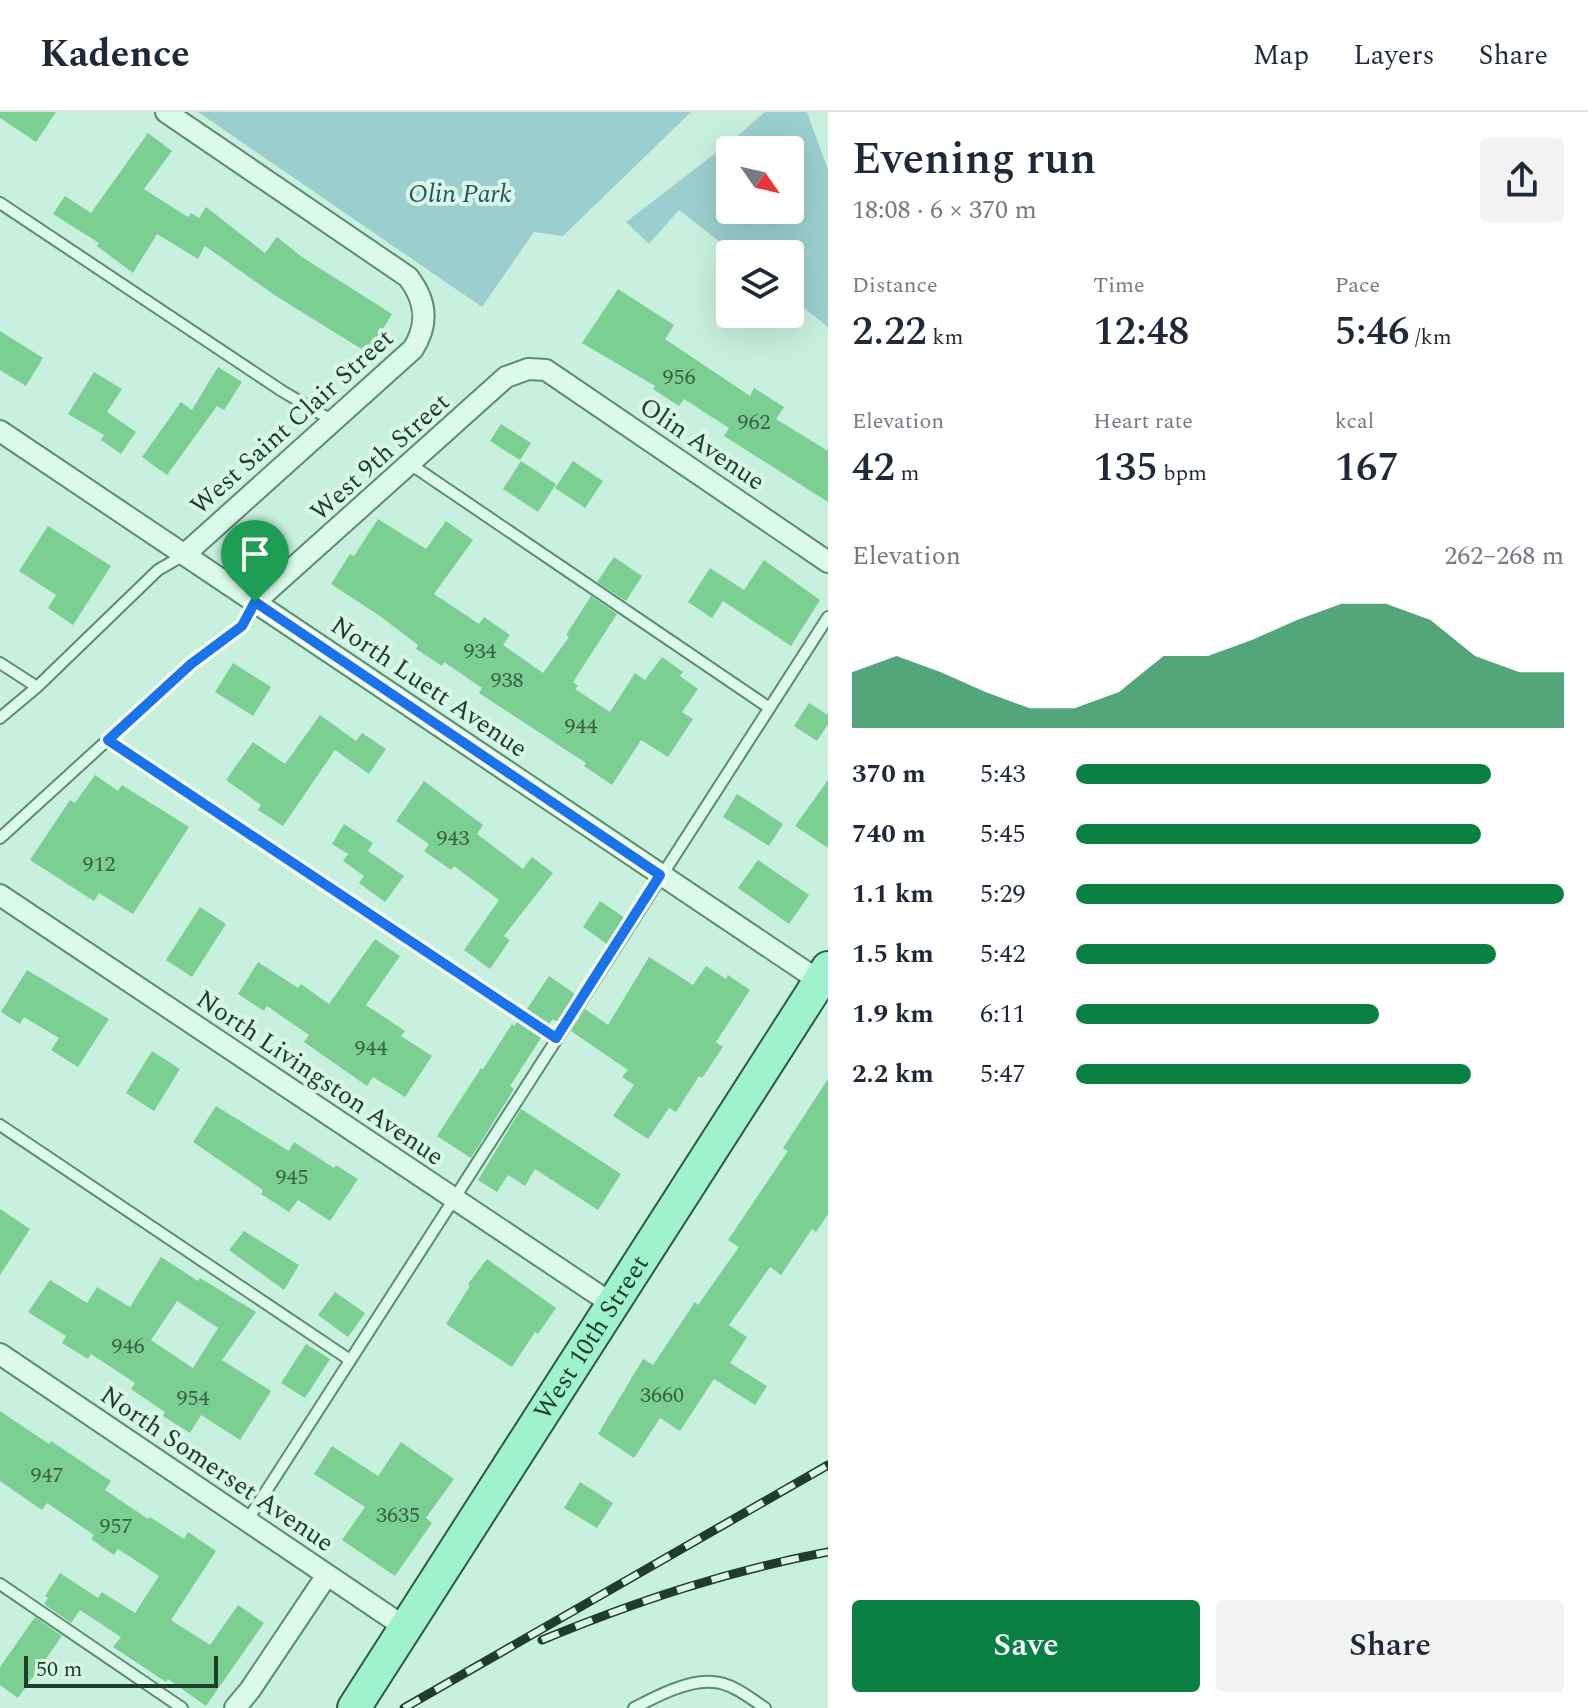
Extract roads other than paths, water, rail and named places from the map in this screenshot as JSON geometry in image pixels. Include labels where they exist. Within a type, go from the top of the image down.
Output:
[{"type":"main road","name":"West 10th Street","points":[[354,1708],[612,1304],[825,979]]},
{"type":"street","name":"West Saint Clair Street","points":[[166,112],[408,277],[418,293],[424,312],[422,331],[406,355],[184,555]]},
{"type":"street","name":"West 9th Street","points":[[255,602],[506,377],[528,369],[546,370]]},
{"type":"street","name":"Olin Avenue","points":[[546,370],[828,562]]},
{"type":"street","name":"North Luett Avenue","points":[[0,431],[660,875],[825,979]]},
{"type":"street","name":"North Livingston Avenue","points":[[0,895],[612,1304]]},
{"type":"street","name":"North Somerset Avenue","points":[[0,1354],[406,1628]]},
{"type":"street","points":[[235,1708],[327,1575]]},
{"type":"lane","points":[[0,203],[282,391],[333,421]]},
{"type":"lane","points":[[410,464],[768,707]]},
{"type":"lane","points":[[0,718],[37,687],[158,570],[184,555]]},
{"type":"lane","points":[[0,838],[191,664],[242,626],[255,602]]},
{"type":"lane","points":[[247,1521],[828,617]]},
{"type":"lane","points":[[0,663],[37,687]]},
{"type":"lane","points":[[108,740],[556,1038]]},
{"type":"lane","points":[[0,1125],[350,1360]]},
{"type":"lane","points":[[0,1584],[182,1708]]},
{"type":"lane","points":[[634,1708],[666,1690],[713,1681],[740,1691],[765,1708]]},
{"type":"railway","points":[[404,1708],[828,1465]]},
{"type":"railway","points":[[542,1640],[683,1588],[828,1552]]},
{"type":"park label","name":"Olin Park","points":[[460,194]]}]
